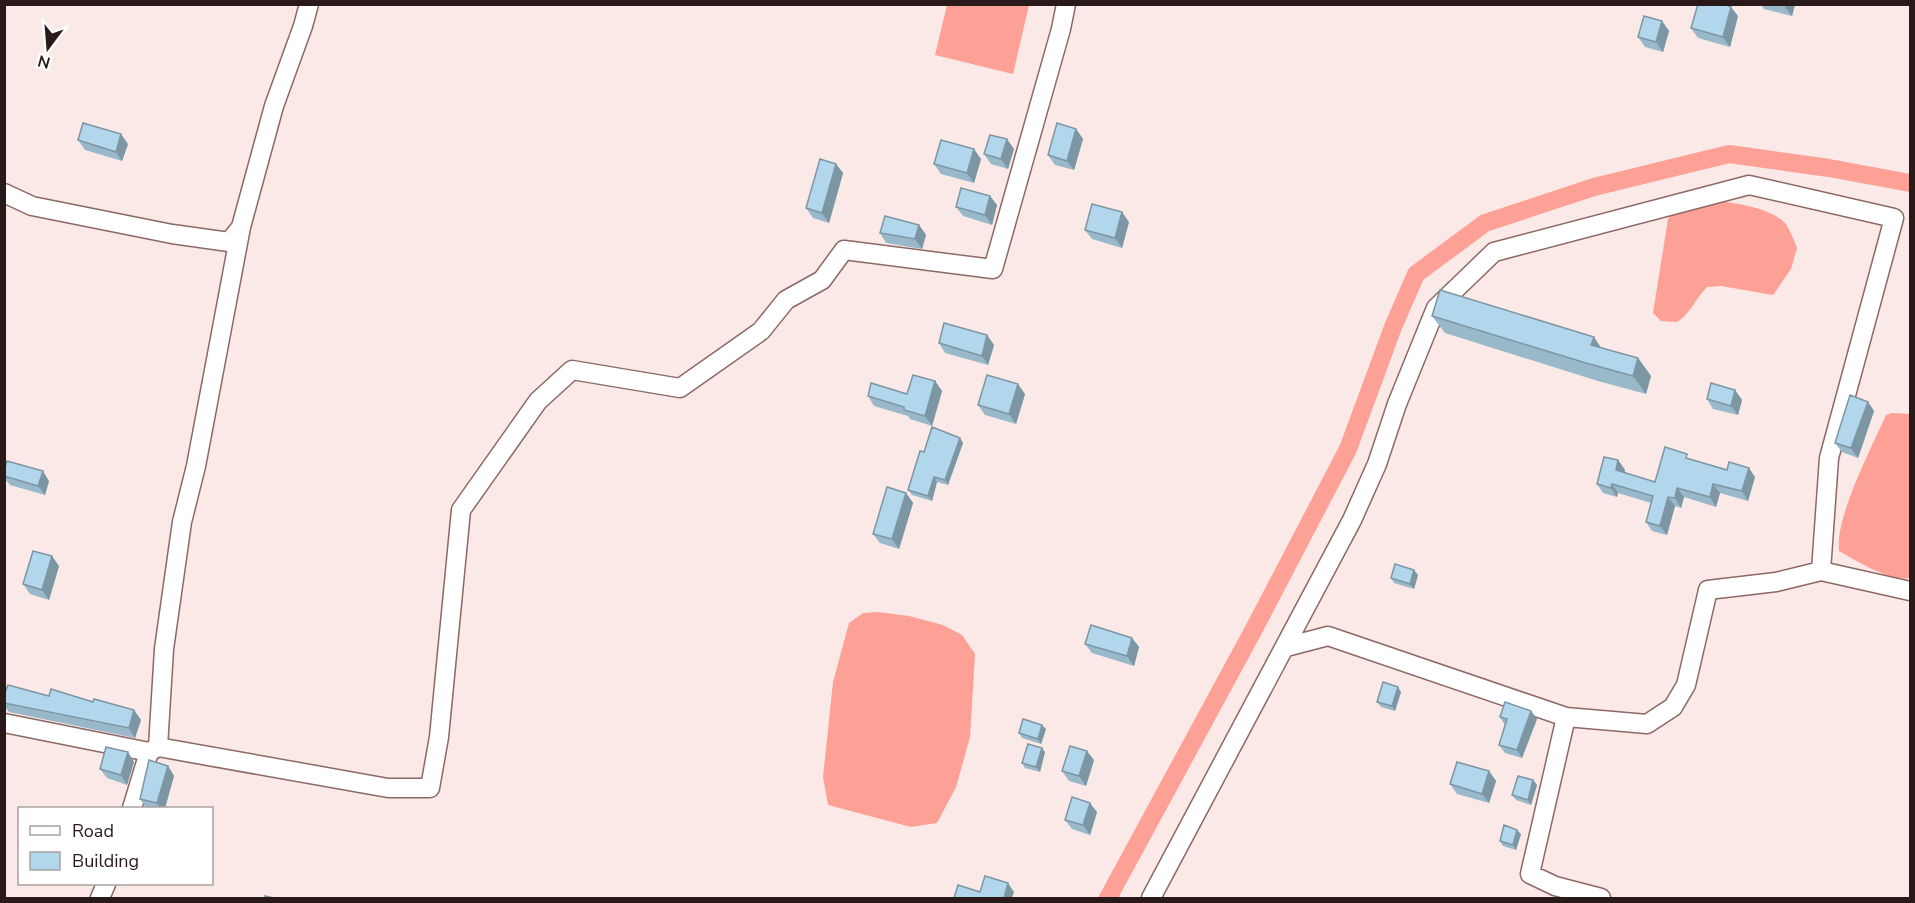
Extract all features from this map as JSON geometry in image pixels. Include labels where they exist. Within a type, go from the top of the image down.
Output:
[{"type":"street","points":[[132,807],[154,749],[164,649],[182,522],[196,466],[241,227],[274,106],[309,4]]},
{"type":"street","points":[[4,723],[388,788],[430,788],[439,737],[461,510],[538,401],[572,370],[680,388],[761,331],[786,300],[822,280],[844,250],[993,269],[1058,40],[1066,4]]},
{"type":"street","points":[[1151,898],[1352,520],[1377,464],[1397,404],[1436,308],[1494,252],[1749,185],[1894,219],[1829,458],[1821,571]]},
{"type":"street","points":[[4,193],[32,206],[229,242],[241,227]]},
{"type":"street","points":[[1286,646],[1328,636],[1566,717],[1647,724],[1673,707],[1686,685],[1708,590],[1776,582],[1821,571],[1911,591]]},
{"type":"street","points":[[1566,717],[1530,874],[1555,886],[1601,898]]},
{"type":"shaded area","points":[[947,5],[1029,5],[1013,74],[935,55]]},
{"type":"shaded area","points":[[1709,200],[1760,209],[1785,223],[1797,248],[1791,269],[1773,295],[1721,286],[1707,287],[1677,322],[1661,321],[1653,313],[1668,219],[1672,212]]},
{"type":"shaded area","points":[[1910,414],[1910,578],[1883,574],[1839,551],[1843,520],[1855,483],[1886,415]]},
{"type":"shaded area","points":[[878,612],[909,616],[943,625],[962,635],[975,654],[970,737],[956,787],[937,823],[911,827],[828,805],[823,777],[833,682],[849,623],[863,613]]},
{"type":"building","points":[[1698,4],[1724,4],[1731,7],[1723,37],[1691,28]]},
{"type":"building","points":[[1644,16],[1662,21],[1656,42],[1638,37]]},
{"type":"building","points":[[83,123],[121,134],[116,152],[78,140]]},
{"type":"building","points":[[1057,123],[1076,129],[1067,161],[1048,155]]},
{"type":"building","points":[[990,135],[1007,139],[1001,159],[984,154]]},
{"type":"building","points":[[941,140],[974,149],[967,173],[934,164]]},
{"type":"building","points":[[820,159],[836,164],[822,213],[806,208]]},
{"type":"building","points":[[961,188],[990,196],[985,215],[956,207]]},
{"type":"building","points":[[1092,204],[1122,212],[1115,238],[1085,230]]},
{"type":"building","points":[[885,216],[919,225],[915,239],[880,233]]},
{"type":"building","points":[[1440,290],[1594,337],[1591,345],[1638,358],[1633,376],[1432,316]]},
{"type":"building","points":[[944,323],[987,335],[982,356],[939,343]]},
{"type":"building","points":[[913,375],[935,381],[925,416],[868,396],[871,383],[907,394]]},
{"type":"building","points":[[987,375],[1018,384],[1009,414],[978,405]]},
{"type":"building","points":[[1711,383],[1735,390],[1731,406],[1707,399]]},
{"type":"building","points":[[1850,395],[1868,402],[1851,448],[1835,443]]},
{"type":"building","points":[[932,427],[960,438],[945,480],[934,477],[928,496],[908,490],[920,451],[924,452]]},
{"type":"building","points":[[1665,447],[1687,454],[1686,458],[1727,470],[1729,462],[1749,468],[1742,491],[1713,484],[1710,497],[1677,488],[1675,498],[1668,497],[1660,526],[1646,522],[1653,496],[1612,484],[1611,488],[1597,484],[1604,457],[1618,460],[1616,470],[1655,482]]},
{"type":"building","points":[[7,461],[43,471],[38,486],[4,476]]},
{"type":"building","points":[[887,487],[906,493],[892,539],[873,534]]},
{"type":"building","points":[[33,551],[52,556],[42,590],[23,584]]},
{"type":"building","points":[[1395,564],[1414,570],[1410,584],[1391,578]]},
{"type":"building","points":[[1091,625],[1132,638],[1127,656],[1085,644]]},
{"type":"building","points":[[1383,682],[1398,687],[1392,706],[1377,702]]},
{"type":"building","points":[[8,685],[49,696],[51,689],[93,702],[94,699],[134,710],[129,728],[4,703]]},
{"type":"building","points":[[1505,702],[1531,711],[1517,750],[1499,745],[1507,719],[1500,717]]},
{"type":"building","points":[[1023,719],[1042,725],[1038,739],[1019,733]]},
{"type":"building","points":[[1028,744],[1042,748],[1036,767],[1022,763]]},
{"type":"building","points":[[1070,746],[1087,751],[1079,776],[1062,771]]},
{"type":"building","points":[[106,747],[128,752],[121,775],[100,769]]},
{"type":"building","points":[[149,760],[168,766],[157,803],[140,799]]},
{"type":"building","points":[[1457,762],[1489,771],[1482,794],[1450,784]]},
{"type":"building","points":[[1518,776],[1533,780],[1528,800],[1512,795]]},
{"type":"building","points":[[1072,797],[1090,803],[1083,825],[1065,820]]},
{"type":"building","points":[[1504,825],[1517,830],[1513,845],[1500,841]]},
{"type":"building","points":[[985,876],[1008,883],[1004,898],[954,898],[958,885],[980,892]]},
{"type":"waterway","points":[[1108,898],[1254,629],[1348,449],[1393,327],[1416,274],[1485,223],[1594,187],[1729,154],[1829,168],[1910,183]]}]
